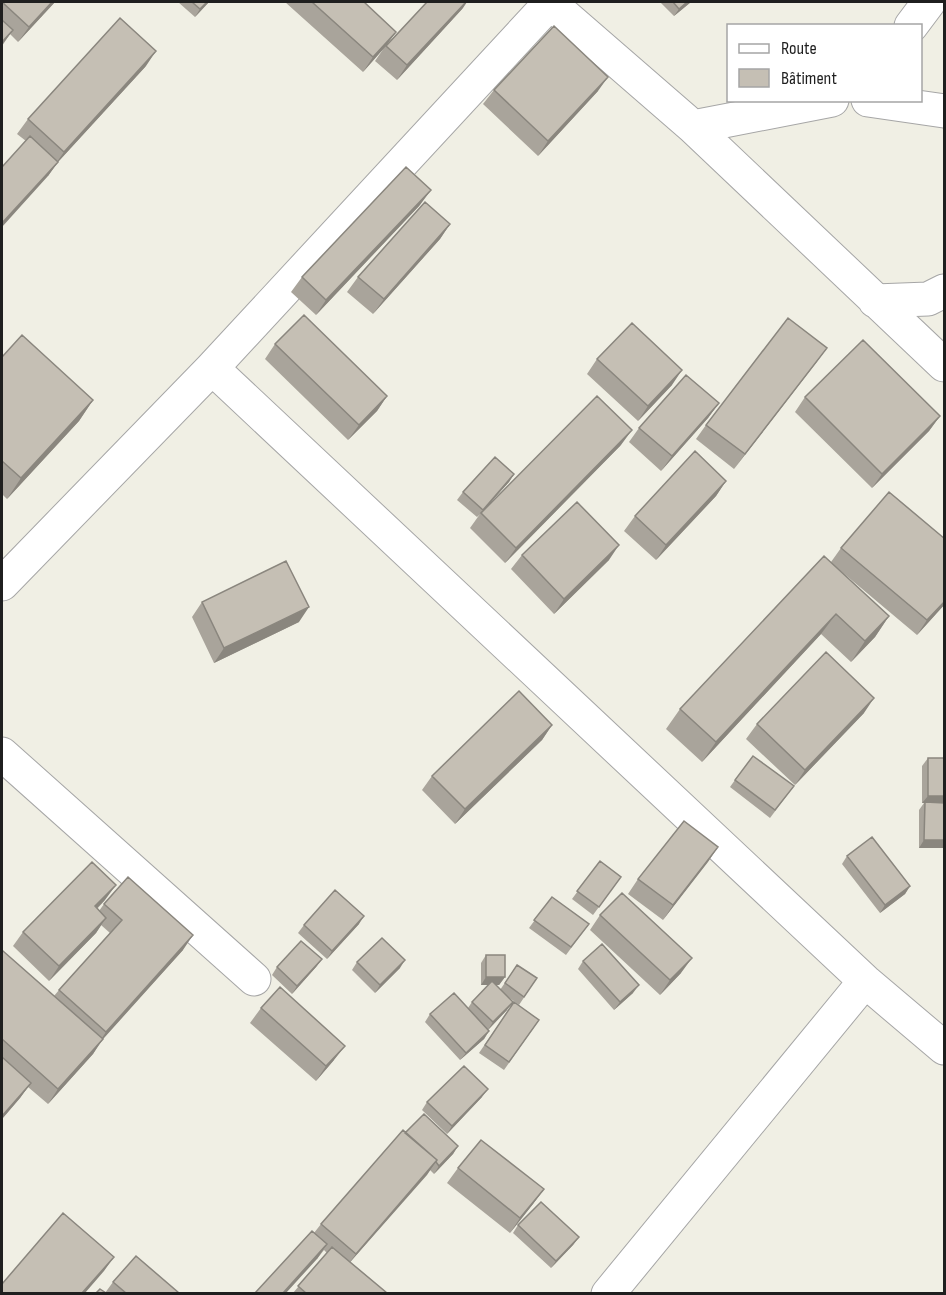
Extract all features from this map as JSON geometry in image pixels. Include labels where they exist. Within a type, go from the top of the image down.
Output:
[{"type":"street","points":[[2,584],[212,368],[549,2],[693,127],[945,365]]},
{"type":"street","points":[[912,24],[929,2]]},
{"type":"street","points":[[693,127],[822,102]]},
{"type":"street","points":[[882,102],[945,111]]},
{"type":"street","points":[[875,301],[928,299],[945,291]]},
{"type":"street","points":[[212,368],[865,981],[945,1048]]},
{"type":"street","points":[[2,754],[254,979]]},
{"type":"street","points":[[608,1293],[865,981]]},
{"type":"building","points":[[2,2],[52,2],[29,27]]},
{"type":"building","points":[[192,2],[207,2],[200,9]]},
{"type":"building","points":[[312,2],[364,2],[396,32],[373,57]]},
{"type":"building","points":[[427,2],[466,2],[407,65],[386,46]]},
{"type":"building","points":[[673,2],[687,2],[679,9]]},
{"type":"building","points":[[120,18],[156,51],[64,152],[28,119]]},
{"type":"building","points":[[2,20],[13,30],[2,42]]},
{"type":"building","points":[[554,26],[608,77],[548,141],[494,90]]},
{"type":"building","points":[[30,136],[58,162],[2,223],[2,167]]},
{"type":"building","points":[[406,167],[431,190],[326,300],[302,277]]},
{"type":"building","points":[[425,202],[450,224],[384,299],[358,277]]},
{"type":"building","points":[[304,315],[387,396],[359,425],[275,344]]},
{"type":"building","points":[[788,318],[827,348],[745,454],[706,425]]},
{"type":"building","points":[[632,323],[682,370],[648,406],[597,359]]},
{"type":"building","points":[[22,335],[93,400],[21,478],[2,461],[2,357]]},
{"type":"building","points":[[863,340],[940,416],[882,474],[805,397]]},
{"type":"building","points":[[686,375],[719,403],[672,456],[639,428]]},
{"type":"building","points":[[597,396],[632,430],[516,548],[481,513]]},
{"type":"building","points":[[695,451],[726,481],[666,545],[635,516]]},
{"type":"building","points":[[495,457],[514,474],[483,510],[463,492]]},
{"type":"building","points":[[889,492],[945,539],[945,601],[927,620],[841,548]]},
{"type":"building","points":[[577,502],[619,545],[564,599],[522,555]]},
{"type":"building","points":[[824,556],[889,616],[865,641],[836,614],[716,742],[680,709]]},
{"type":"building","points":[[286,561],[309,607],[224,648],[202,602]]},
{"type":"building","points":[[826,652],[874,698],[805,770],[757,724]]},
{"type":"building","points":[[519,691],[552,725],[465,809],[432,776]]},
{"type":"building","points":[[753,756],[794,786],[775,810],[735,780]]},
{"type":"building","points":[[928,758],[945,758],[945,796],[928,796]]},
{"type":"building","points":[[925,802],[945,803],[945,840],[924,840]]},
{"type":"building","points":[[684,821],[718,847],[673,905],[638,879]]},
{"type":"building","points":[[872,837],[910,886],[885,905],[847,856]]},
{"type":"building","points":[[600,861],[621,877],[599,907],[577,891]]},
{"type":"building","points":[[92,862],[116,885],[95,906],[106,918],[59,966],[23,932]]},
{"type":"building","points":[[128,877],[193,935],[106,1032],[59,990],[122,920],[104,904]]},
{"type":"building","points":[[335,890],[364,916],[332,951],[304,925]]},
{"type":"building","points":[[622,893],[692,958],[670,980],[600,915]]},
{"type":"building","points":[[552,897],[589,924],[571,947],[534,920]]},
{"type":"building","points":[[382,938],[405,960],[380,985],[357,962]]},
{"type":"building","points":[[301,941],[322,959],[297,986],[277,967]]},
{"type":"building","points":[[602,944],[639,985],[620,1002],[583,961]]},
{"type":"building","points":[[3,951],[103,1039],[58,1089],[2,1039]]},
{"type":"building","points":[[486,955],[505,955],[505,977],[486,977]]},
{"type":"building","points":[[517,965],[537,978],[524,997],[505,983]]},
{"type":"building","points":[[492,981],[513,1002],[493,1022],[472,1002]]},
{"type":"building","points":[[280,987],[345,1046],[326,1066],[261,1008]]},
{"type":"building","points":[[454,993],[489,1031],[466,1053],[430,1014]]},
{"type":"building","points":[[514,1002],[539,1020],[509,1062],[485,1045]]},
{"type":"building","points":[[2,1057],[31,1083],[2,1116]]},
{"type":"building","points":[[464,1066],[488,1089],[452,1126],[427,1102]]},
{"type":"building","points":[[424,1114],[458,1146],[439,1166],[437,1160],[405,1133]]},
{"type":"building","points":[[403,1130],[437,1160],[356,1254],[321,1224]]},
{"type":"building","points":[[481,1140],[544,1189],[520,1218],[458,1168]]},
{"type":"building","points":[[541,1202],[579,1237],[556,1261],[518,1225]]},
{"type":"building","points":[[63,1213],[114,1257],[82,1293],[2,1293],[2,1284]]},
{"type":"building","points":[[312,1231],[327,1244],[283,1293],[255,1293]]},
{"type":"building","points":[[332,1247],[387,1293],[306,1293],[298,1286]]},
{"type":"building","points":[[136,1256],[179,1293],[126,1293],[113,1282]]}]
